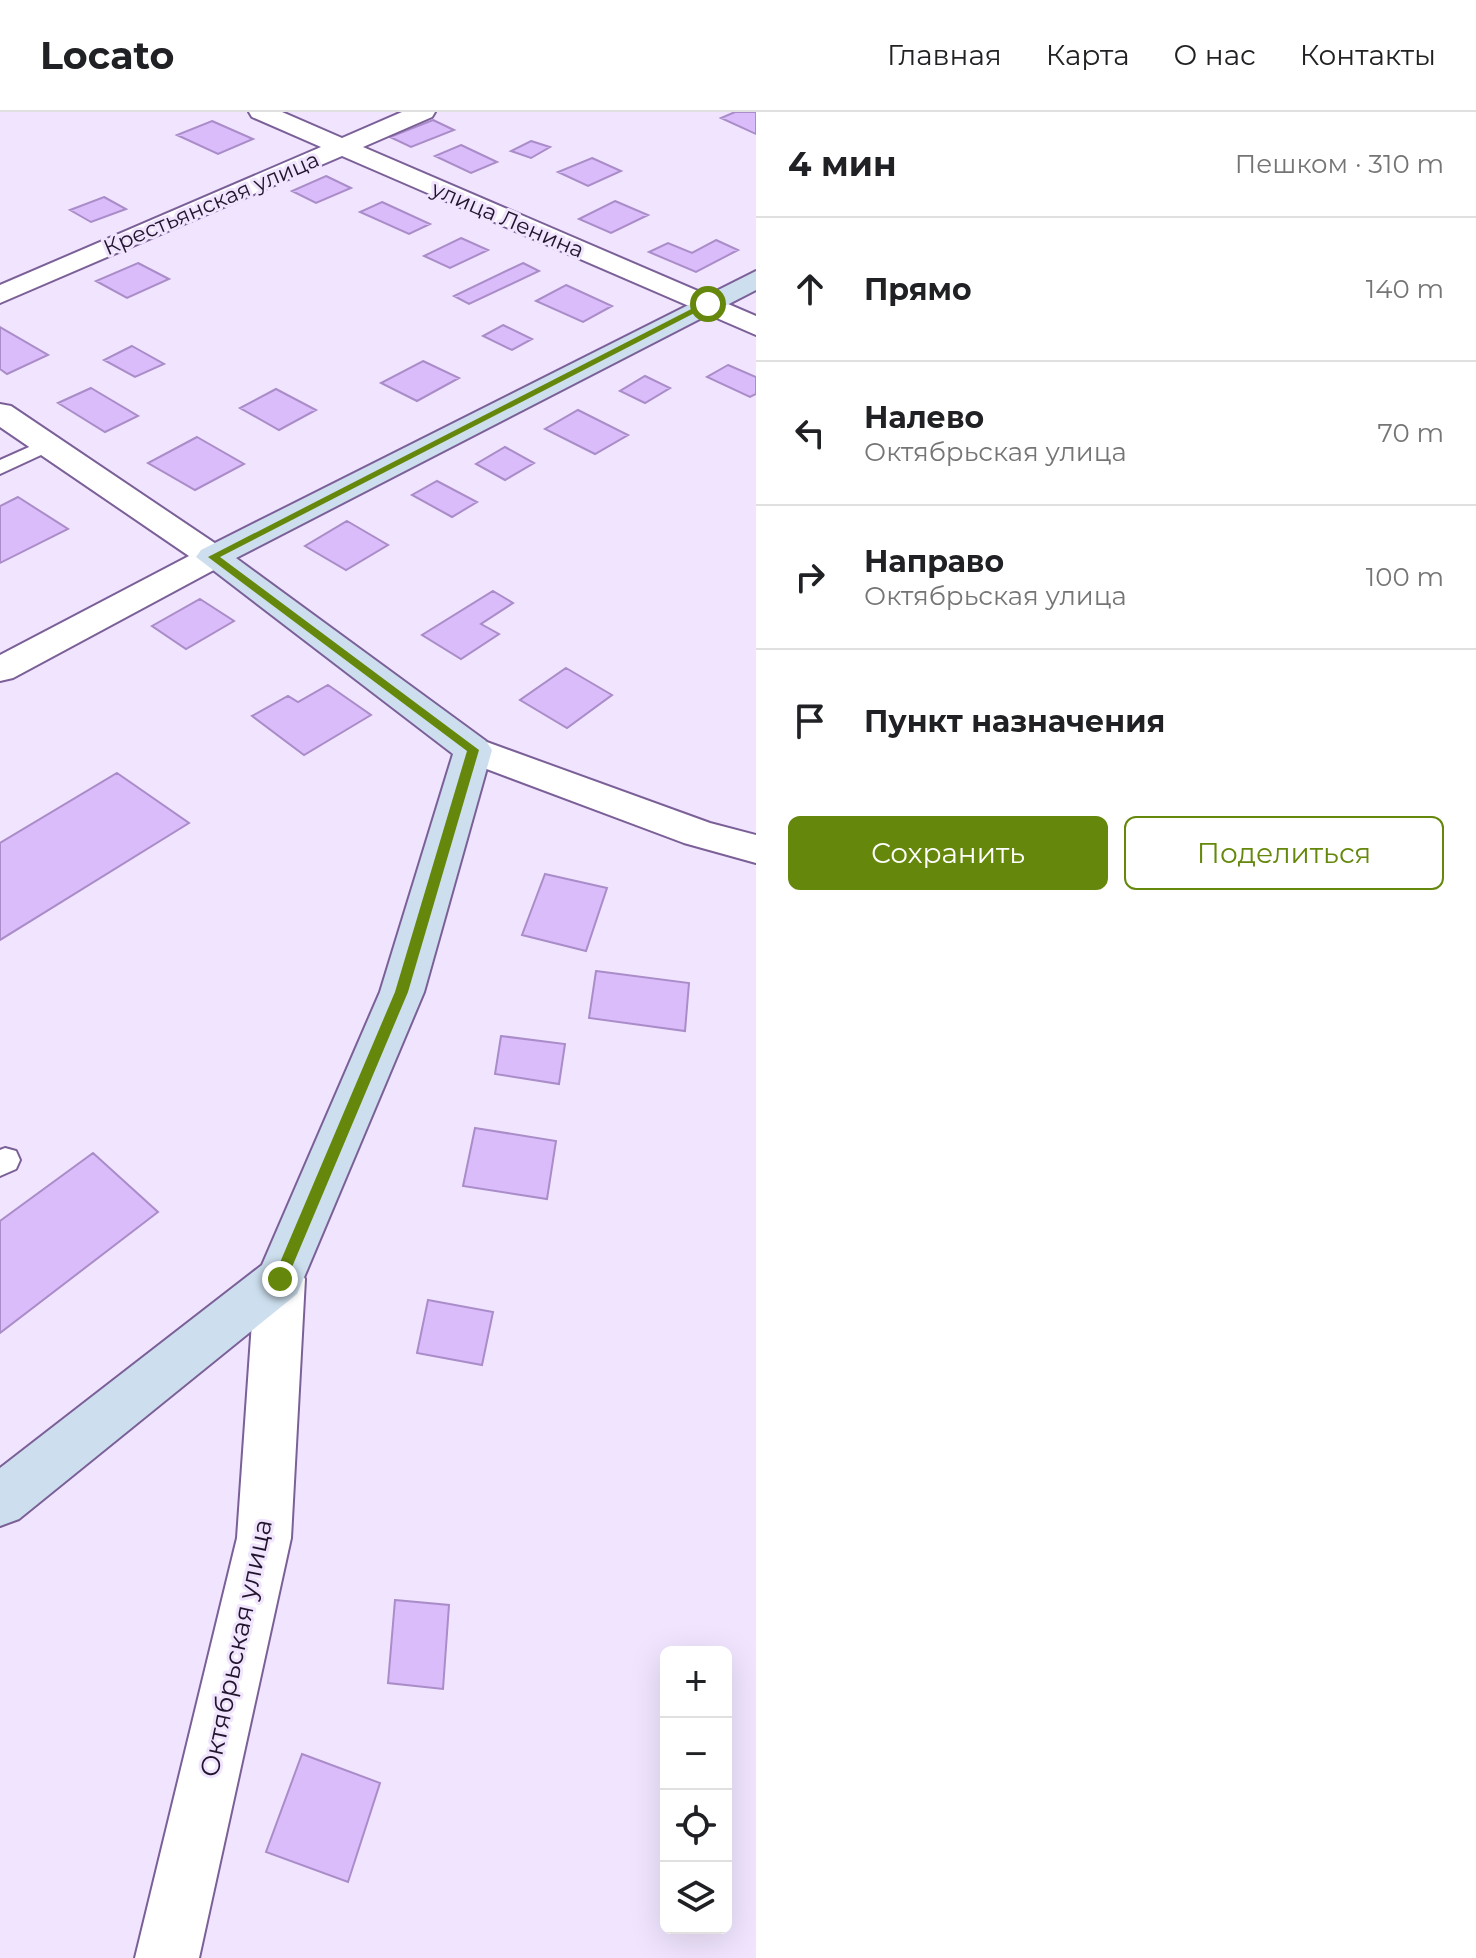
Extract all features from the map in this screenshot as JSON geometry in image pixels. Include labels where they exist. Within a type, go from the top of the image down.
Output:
[{"type":"street","name":"улица Ленина","points":[[261,112],[756,326]]},
{"type":"street","name":"Крестьянская улица","points":[[0,295],[423,112]]},
{"type":"street","points":[[0,670],[213,557],[756,279]]},
{"type":"street","points":[[2,417],[213,557],[473,750],[698,833],[756,849]]},
{"type":"street","name":"Октябрьская улица","points":[[167,1958],[264,1538],[280,1279],[402,992],[473,750]]},
{"type":"street","points":[[0,1501],[280,1279]]},
{"type":"lane","points":[[0,468],[47,445]]},
{"type":"building","points":[[735,112],[756,112],[756,134],[721,118]]},
{"type":"building","points":[[433,120],[454,130],[411,147],[390,137]]},
{"type":"building","points":[[212,121],[253,139],[218,154],[177,135]]},
{"type":"building","points":[[531,141],[550,147],[531,158],[511,151]]},
{"type":"building","points":[[461,145],[497,162],[471,173],[435,156]]},
{"type":"building","points":[[592,158],[621,171],[588,186],[558,172]]},
{"type":"building","points":[[326,176],[351,188],[316,203],[292,191]]},
{"type":"building","points":[[104,197],[126,209],[91,222],[70,210]]},
{"type":"building","points":[[615,201],[648,215],[611,233],[579,219]]},
{"type":"building","points":[[382,202],[430,224],[409,234],[360,212]]},
{"type":"building","points":[[461,238],[488,250],[450,268],[424,256]]},
{"type":"building","points":[[716,240],[738,250],[696,272],[649,252],[668,243],[692,253]]},
{"type":"building","points":[[138,263],[169,279],[127,298],[96,281]]},
{"type":"building","points":[[523,263],[539,271],[469,304],[454,296]]},
{"type":"building","points":[[566,285],[612,306],[583,322],[536,301]]},
{"type":"building","points":[[503,325],[532,339],[512,350],[483,336]]},
{"type":"building","points":[[0,327],[48,355],[7,374],[0,369]]},
{"type":"building","points":[[132,346],[164,364],[135,377],[104,360]]},
{"type":"building","points":[[423,361],[459,378],[417,401],[381,383]]},
{"type":"building","points":[[728,365],[756,377],[756,394],[750,397],[707,377]]},
{"type":"building","points":[[645,376],[670,388],[645,403],[620,391]]},
{"type":"building","points":[[91,388],[138,416],[105,432],[58,403]]},
{"type":"building","points":[[276,389],[316,410],[279,430],[240,408]]},
{"type":"building","points":[[578,410],[628,435],[595,454],[545,429]]},
{"type":"building","points":[[197,437],[244,464],[195,490],[148,463]]},
{"type":"building","points":[[505,447],[534,463],[505,480],[476,464]]},
{"type":"building","points":[[437,481],[477,502],[452,517],[412,495]]},
{"type":"building","points":[[18,497],[68,529],[0,563],[0,506]]},
{"type":"building","points":[[347,521],[388,545],[346,570],[305,546]]},
{"type":"building","points":[[493,591],[513,603],[481,624],[499,634],[461,659],[422,635]]},
{"type":"building","points":[[200,599],[234,621],[186,649],[152,626]]},
{"type":"building","points":[[566,668],[612,695],[567,728],[520,700]]},
{"type":"building","points":[[328,685],[371,715],[304,755],[252,716],[288,696],[298,702]]},
{"type":"building","points":[[117,773],[189,823],[0,940],[0,843]]},
{"type":"building","points":[[545,874],[607,888],[586,951],[522,935]]},
{"type":"building","points":[[596,971],[689,983],[685,1031],[589,1018]]},
{"type":"building","points":[[501,1036],[565,1044],[559,1084],[495,1074]]},
{"type":"building","points":[[475,1128],[556,1141],[547,1199],[463,1186]]},
{"type":"building","points":[[93,1153],[158,1212],[0,1333],[0,1221]]},
{"type":"building","points":[[428,1300],[493,1312],[482,1365],[417,1353]]},
{"type":"building","points":[[395,1600],[449,1605],[443,1689],[388,1683]]},
{"type":"building","points":[[302,1754],[380,1783],[348,1882],[266,1852]]},
{"type":"route","points":[[280,1279],[402,992],[473,750],[213,557],[708,304]]}]
